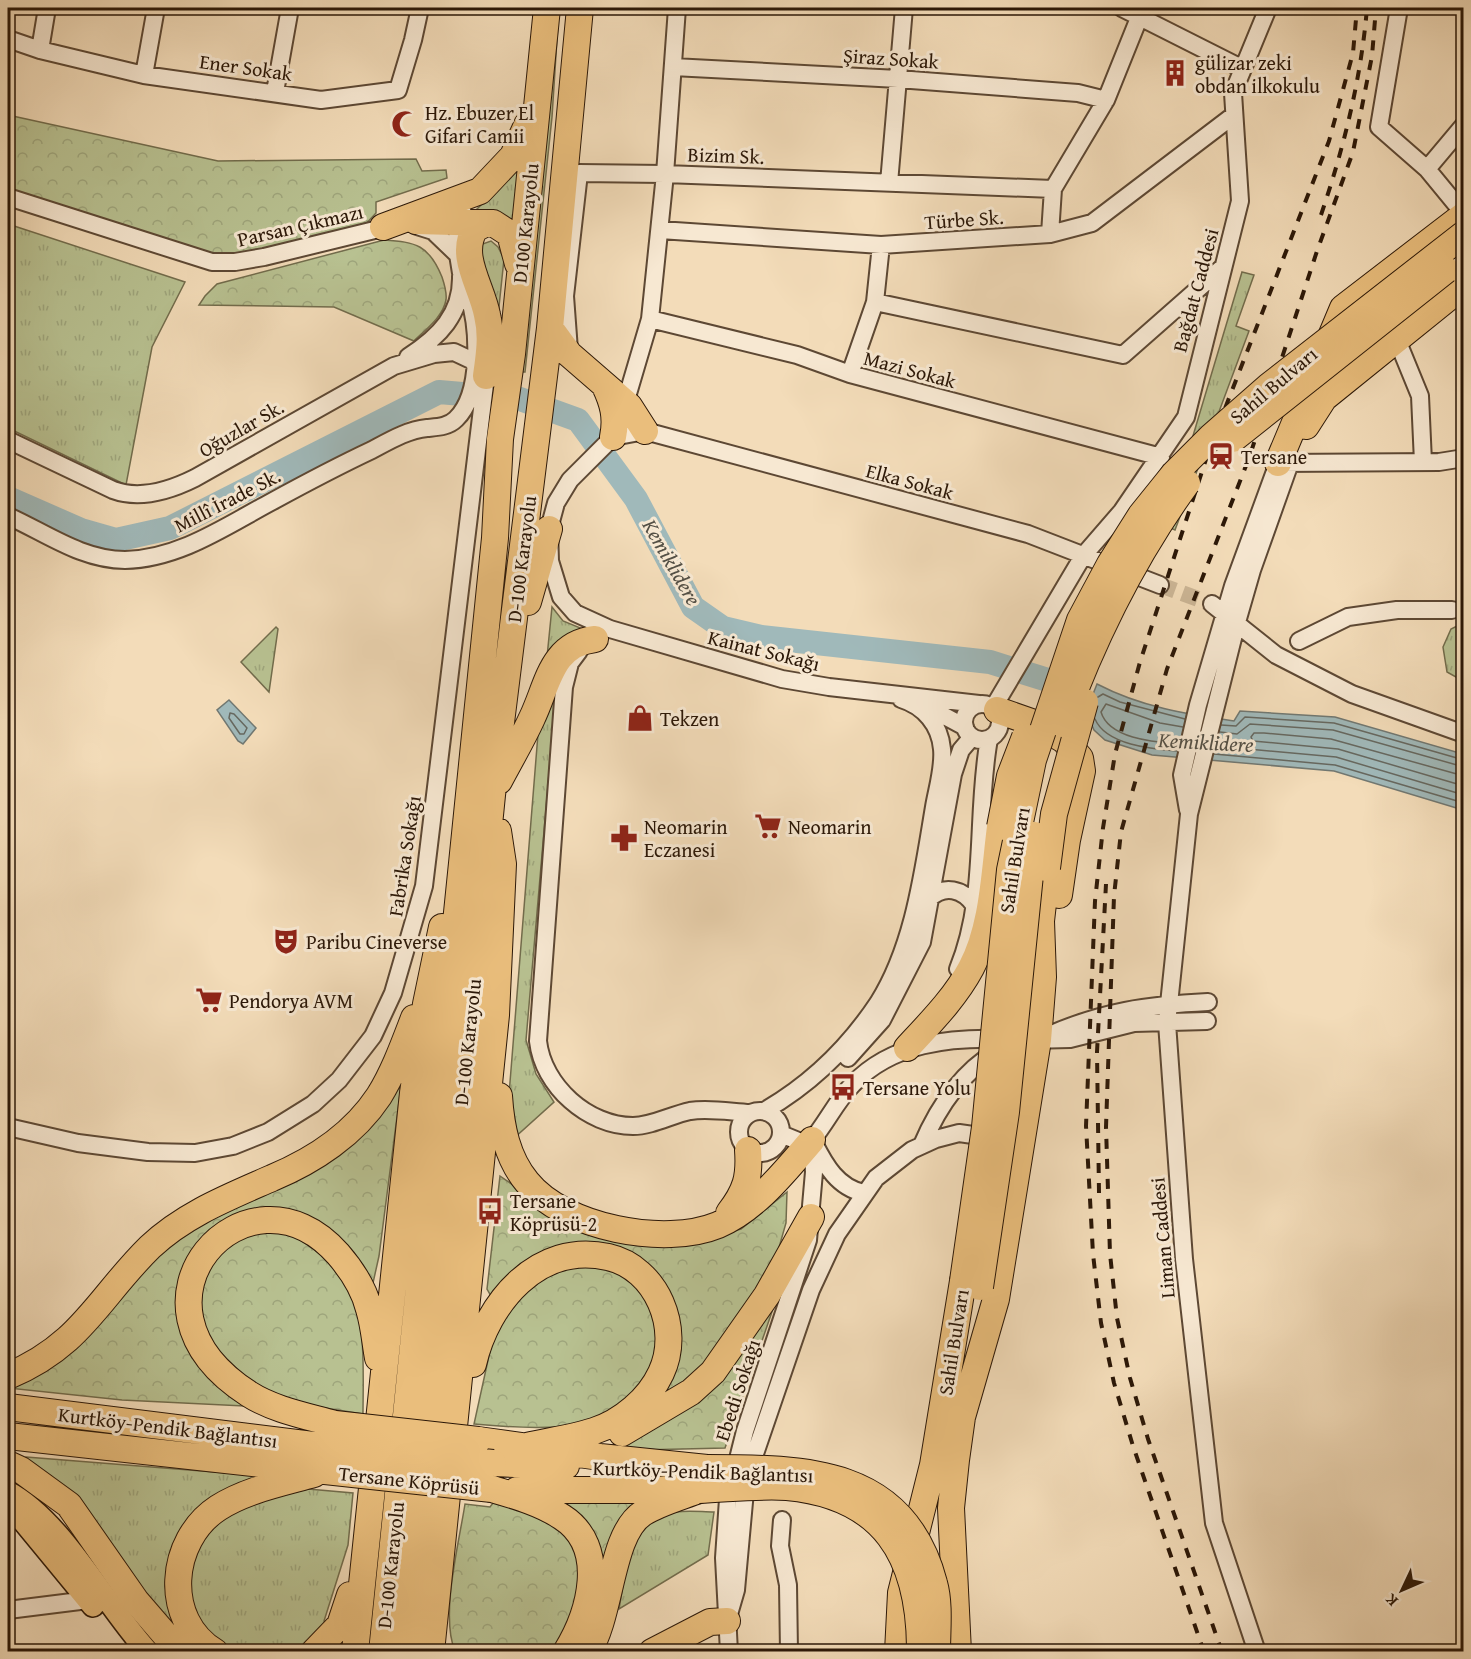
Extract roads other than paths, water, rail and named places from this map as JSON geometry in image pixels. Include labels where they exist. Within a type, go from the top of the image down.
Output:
[{"type":"highway","name":"D100 Karayolu","points":[[485,433],[513,342],[547,8]]},
{"type":"highway","name":"D100 Karayolu","points":[[537,433],[557,356],[550,328],[580,8]]},
{"type":"highway","points":[[383,226],[480,191],[513,156],[524,134],[538,81]]},
{"type":"highway","points":[[1284,463],[1343,308],[1464,214]]},
{"type":"highway","points":[[383,226],[423,221],[460,221],[486,223],[503,228],[510,234],[518,266],[513,342]]},
{"type":"highway","points":[[480,369],[489,327],[469,256],[468,244],[475,229],[486,223]]},
{"type":"highway","name":"Sahil Bulvarı","points":[[962,1417],[971,1284],[1010,870],[1033,760],[1090,626],[1110,564],[1141,515],[1189,459],[1269,386],[1464,234]]},
{"type":"highway","name":"Sahil Bulvarı","points":[[1090,626],[1192,477],[1271,408],[1464,256]]},
{"type":"highway","points":[[1284,463],[1308,420],[1324,398],[1464,285]]},
{"type":"highway","points":[[557,356],[604,385],[629,406],[645,431]]},
{"type":"highway","points":[[604,385],[613,402],[616,422],[613,437]]},
{"type":"highway","name":"D-100 Karayolu","points":[[406,1652],[481,795],[495,538],[485,433]]},
{"type":"highway","name":"D-100 Karayolu","points":[[381,1652],[481,795],[506,680],[537,433]]},
{"type":"highway","points":[[506,680],[549,529]]},
{"type":"highway","points":[[907,1048],[951,999],[972,966],[984,930],[1000,827],[1017,756],[1063,645],[1090,626]]},
{"type":"highway","points":[[1043,977],[1041,939],[1054,814],[1090,626]]},
{"type":"highway","points":[[355,1652],[413,1093],[432,973],[481,795],[533,716],[556,662],[574,645],[595,639]]},
{"type":"highway","points":[[958,1652],[951,1508],[962,1417],[996,1299],[1024,1123],[1029,1040],[1052,947],[1067,840],[1082,771],[1080,758],[1064,741],[1037,724],[993,704]]},
{"type":"highway","points":[[431,1652],[458,1411],[496,1015],[503,864],[481,795]]},
{"type":"highway","points":[[8,1376],[38,1362],[63,1344],[91,1318],[150,1247],[177,1226],[210,1204],[275,1177],[326,1149],[354,1126],[378,1097],[394,1068],[432,973]]},
{"type":"highway","points":[[496,1015],[502,1128],[509,1152],[527,1182],[566,1211],[619,1230],[668,1235],[717,1225],[747,1206],[785,1171],[812,1140]]},
{"type":"highway","points":[[717,1225],[742,1194],[749,1174],[743,1142]]},
{"type":"highway","points":[[527,1446],[599,1441],[626,1432],[691,1392],[713,1372],[735,1343],[787,1263],[811,1217]]},
{"type":"highway","points":[[330,1447],[285,1410],[251,1395],[219,1372],[199,1345],[188,1311],[190,1281],[200,1259],[223,1235],[250,1223],[278,1220],[301,1227],[327,1241],[348,1265],[369,1308],[383,1393]]},
{"type":"highway","points":[[458,1411],[478,1341],[493,1312],[506,1294],[529,1272],[548,1263],[586,1254],[610,1257],[627,1264],[657,1294],[666,1311],[669,1331],[668,1358],[657,1383],[640,1403],[595,1431],[527,1446]]},
{"type":"highway","name":"Sahil Bulvarı","points":[[898,1643],[901,1593],[933,1465],[971,1284]]},
{"type":"highway","name":"Kurtköy-Pendik Bağlantısı","points":[[8,1407],[330,1447]]},
{"type":"highway","name":"Kurtköy-Pendik Bağlantısı","points":[[8,1436],[330,1447]]},
{"type":"highway","points":[[215,1652],[203,1644],[187,1622],[177,1598],[177,1572],[195,1531],[217,1508],[330,1447],[478,1440],[600,1457],[703,1479]]},
{"type":"highway","name":"Tersane Köprüsü","points":[[330,1447],[493,1463]]},
{"type":"highway","name":"Tersane Köprüsü","points":[[330,1447],[492,1489]]},
{"type":"highway","name":"Kurtköy-Pendik Bağlantısı","points":[[493,1463],[616,1469],[786,1487],[831,1497],[867,1513],[896,1542],[913,1577],[920,1618],[920,1652]]},
{"type":"highway","points":[[8,1464],[21,1470],[69,1505],[136,1601],[180,1652]]},
{"type":"highway","name":"Kurtköy-Pendik Bağlantısı","points":[[492,1489],[703,1479],[810,1471],[845,1481],[877,1496],[903,1518],[923,1550],[935,1584],[937,1652]]},
{"type":"highway","points":[[588,1652],[604,1617],[617,1557],[625,1534],[642,1513],[703,1479]]},
{"type":"highway","points":[[492,1489],[535,1502],[564,1518],[584,1540],[591,1568],[591,1592],[577,1634],[566,1652]]},
{"type":"highway","points":[[314,1652],[340,1625],[365,1542]]},
{"type":"highway","points":[[898,1643],[904,1618],[913,1608],[934,1597],[943,1597],[958,1616]]},
{"type":"highway","points":[[438,1602],[443,1652]]},
{"type":"highway","points":[[652,1652],[710,1622],[727,1621]]},
{"type":"main road","points":[[8,1492],[24,1502],[48,1525],[148,1652]]},
{"type":"main road","points":[[8,1511],[23,1521],[129,1652]]},
{"type":"street","points":[[40,50],[47,8]]},
{"type":"street","points":[[144,75],[156,8]]},
{"type":"street","points":[[275,92],[290,8]]},
{"type":"street","name":"Ener Sokak","points":[[8,39],[40,50],[144,75],[321,100],[398,90],[420,8]]},
{"type":"street","points":[[629,406],[627,396],[650,319],[665,174],[677,8]]},
{"type":"street","points":[[889,183],[904,8]]},
{"type":"street","points":[[1122,8],[1142,12],[1243,69]]},
{"type":"street","name":"Bağdat Caddesi","points":[[975,735],[965,715],[968,710],[993,704],[1083,556],[1122,511],[1161,457],[1186,417],[1239,201],[1233,93],[1268,8]]},
{"type":"street","points":[[1399,8],[1379,127],[1427,169],[1464,214]]},
{"type":"street","points":[[1050,234],[1053,189],[1106,100],[1142,12]]},
{"type":"street","name":"Şiraz Sokak","points":[[673,67],[898,79],[1078,93],[1106,100]]},
{"type":"street","name":"Türbe Sk.","points":[[660,230],[881,245],[1050,234],[1092,223],[1234,116]]},
{"type":"street","points":[[1427,169],[1464,125]]},
{"type":"street","name":"Bizim Sk.","points":[[557,356],[579,173],[665,174],[1053,189]]},
{"type":"street","points":[[480,191],[469,203],[460,221],[457,254],[475,319],[480,369],[457,418],[468,423],[475,431],[485,433]]},
{"type":"street","name":"Parsan Çıkmazı","points":[[8,197],[212,262],[235,262],[287,252],[383,226],[414,225],[429,229],[442,237],[457,254]]},
{"type":"street","points":[[850,374],[875,302],[881,245]]},
{"type":"street","points":[[875,302],[1123,355],[1224,266]]},
{"type":"street","points":[[394,366],[428,342],[448,323],[459,301],[462,276]]},
{"type":"street","points":[[1366,288],[1397,337],[1420,396],[1423,462]]},
{"type":"street","name":"Mazi Sokak","points":[[650,319],[797,355],[850,374],[1161,457]]},
{"type":"street","name":"Oğuzlar Sk.","points":[[8,440],[113,490],[132,494],[158,492],[195,478],[394,366],[448,351],[460,353],[480,369]]},
{"type":"street","name":"Fabrika Sokağı","points":[[11,1129],[148,1152],[172,1154],[216,1150],[251,1140],[298,1114],[333,1086],[363,1051],[393,993],[424,886],[485,433],[480,369]]},
{"type":"street","name":"Millî İrade Sk.","points":[[8,516],[65,545],[99,557],[127,560],[156,556],[205,538],[333,469],[406,434],[446,426],[457,418]]},
{"type":"street","points":[[613,437],[645,431]]},
{"type":"street","name":"Elka Sokak","points":[[645,431],[1028,534],[1160,585]]},
{"type":"street","name":"Kainat Sokağı","points":[[613,437],[576,473],[556,503],[549,529],[550,561],[558,590],[565,603],[575,613],[590,622],[639,638],[782,679],[880,693]]},
{"type":"street","points":[[1284,463],[1423,462],[1464,458]]},
{"type":"street","name":"Liman Caddesi","points":[[1189,814],[1182,775],[1198,705],[1225,613],[1284,463]]},
{"type":"street","points":[[1299,641],[1348,617],[1397,610],[1452,610]]},
{"type":"street","points":[[1225,613],[1276,654],[1352,694],[1464,734]]},
{"type":"street","name":"Liman Caddesi","points":[[1225,613],[1218,706],[1189,814],[1167,1023],[1184,1258],[1214,1523],[1257,1652]]},
{"type":"street","points":[[639,638],[595,639],[574,658],[565,675],[544,950],[539,1051],[545,1069],[561,1091],[588,1112],[604,1120],[640,1125],[688,1112],[707,1111],[768,1119],[803,1143],[812,1140],[854,1083],[885,1059],[907,1048],[975,1038],[1070,1039],[1134,1023],[1207,1021]]},
{"type":"street","points":[[743,1142],[741,1122],[768,1119],[818,1087],[882,1020],[922,942],[953,774],[961,750],[975,735],[1000,727],[993,704],[880,693]]},
{"type":"street","points":[[880,693],[915,701],[975,735]]},
{"type":"street","points":[[768,1119],[849,1043],[879,1000],[903,948],[929,835],[942,751],[936,726],[924,712],[908,701],[880,693]]},
{"type":"street","points":[[907,1048],[957,971],[965,951],[974,905],[975,735]]},
{"type":"street","points":[[929,899],[941,890],[953,890],[963,894],[974,905]]},
{"type":"street","points":[[922,1144],[942,1108],[968,1072],[999,1049],[1127,1008],[1208,1002]]},
{"type":"street","points":[[707,1111],[760,1154],[772,1150],[768,1119]]},
{"type":"street","points":[[727,1621],[736,1590],[743,1496],[752,1461],[819,1271],[837,1234],[864,1193],[884,1170],[922,1144],[959,1133],[990,1138],[1014,1131],[1024,1123]]},
{"type":"street","points":[[812,1140],[823,1161],[841,1182],[855,1191],[864,1193]]},
{"type":"street","name":"Ebedi Sokağı","points":[[729,1652],[724,1558],[729,1492],[769,1355],[800,1273],[811,1217],[812,1140]]},
{"type":"street","points":[[782,1520],[780,1546],[788,1585],[789,1652]]},
{"type":"street","points":[[8,1610],[88,1600]]},
{"type":"water","points":[[1097,684],[1147,704],[1234,721],[1240,711],[1335,717],[1463,754],[1463,810],[1334,771],[1152,755],[1105,740],[1094,730],[1086,712]]},
{"type":"water","points":[[229,700],[256,728],[243,744],[238,741],[217,710]]},
{"type":"waterway","name":"Kemiklidere","points":[[8,498],[81,530],[116,540],[170,528],[439,392],[520,399],[578,420],[636,499],[693,607],[723,628],[761,637],[990,662],[1051,681],[1076,693]]},
{"type":"tunnel","points":[[1160,585],[1212,604]]},
{"type":"railway","points":[[1204,1652],[1133,1446],[1114,1383],[1101,1323],[1093,1254],[1086,1126],[1095,901],[1103,828],[1115,754],[1140,662],[1210,447],[1329,141],[1353,53],[1357,8]]},
{"type":"railway","points":[[1321,215],[1350,113],[1361,61],[1367,8]]},
{"type":"railway","points":[[1222,1652],[1148,1439],[1130,1378],[1117,1318],[1110,1254],[1106,1127],[1114,896],[1121,832],[1167,669],[1249,458],[1317,251],[1353,152],[1372,56],[1376,8]]},
{"type":"railway","points":[[1099,1193],[1097,1052],[1106,884]]},
{"type":"place","name":"gülizar zeki obdan ilkokulu","points":[[1175,73]]},
{"type":"place","name":"Hz. Ebuzer El Gifari Camii","points":[[405,124]]},
{"type":"place","name":"Tersane","points":[[1221,456]]},
{"type":"place","name":"Tekzen","points":[[640,718]]},
{"type":"place","name":"Neomarin","points":[[768,826]]},
{"type":"place","name":"Neomarin Eczanesi","points":[[624,838]]},
{"type":"place","name":"Paribu Cineverse","points":[[286,941]]},
{"type":"place","name":"Pendorya AVM","points":[[209,1000]]},
{"type":"place","name":"Tersane Yolu","points":[[843,1087]]},
{"type":"place","name":"Tersane Köprüsü-2","points":[[490,1211]]}]
